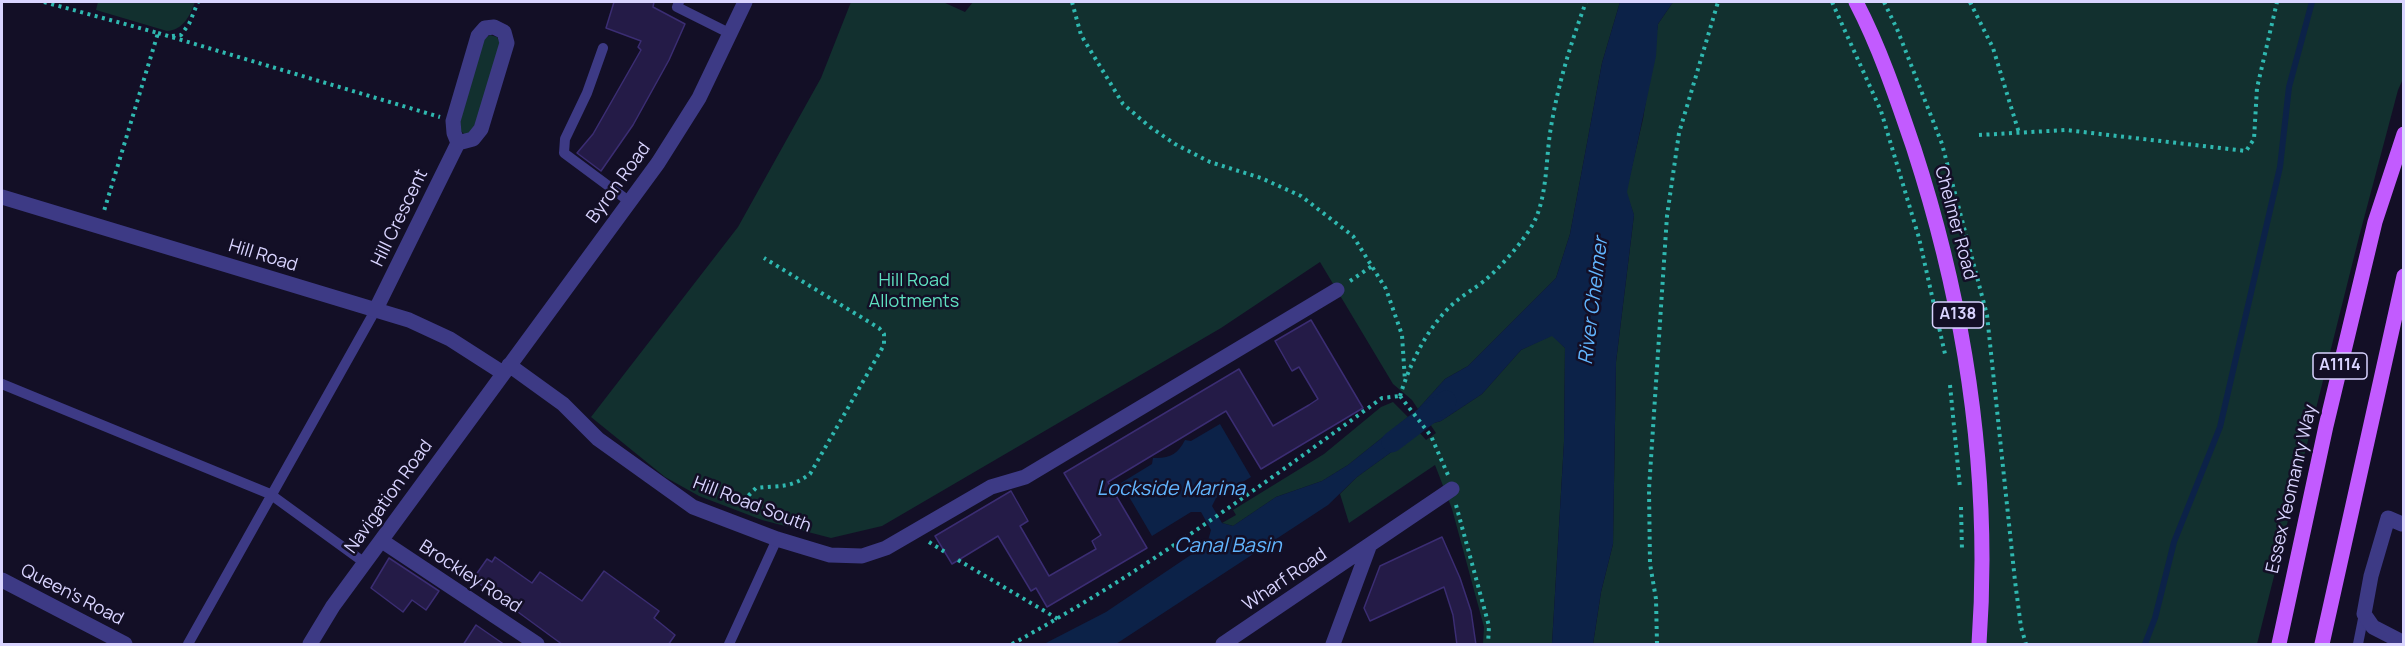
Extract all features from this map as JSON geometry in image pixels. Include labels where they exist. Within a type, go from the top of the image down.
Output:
[{"type":"main road","name":"Chelmer Road","points":[[1856,2],[1899,103],[1932,206],[1954,293],[1976,429],[1981,497],[1983,592],[1979,645]]},
{"type":"main road","name":"Essex Yeomanry Way","points":[[2279,645],[2326,426],[2375,222],[2403,134]]},
{"type":"main road","name":"A1114","points":[[2322,645],[2403,276]]},
{"type":"street","name":"Byron Road","points":[[506,369],[630,202],[731,34],[745,2]]},
{"type":"street","points":[[495,27],[504,32],[507,42],[481,129],[473,139],[458,143],[453,134],[453,121],[478,36],[485,28],[495,27]]},
{"type":"street","name":"Hill Crescent","points":[[376,309],[458,143]]},
{"type":"street","name":"Hill Road","points":[[2,197],[409,320],[506,369]]},
{"type":"street","name":"Hill Road South","points":[[506,369],[563,404],[598,439],[693,507],[777,539],[830,555],[862,556],[886,548],[991,487],[1025,477],[1337,290]]},
{"type":"street","name":"Navigation Road","points":[[310,645],[333,606],[506,369]]},
{"type":"street","name":"Wharf Road","points":[[1223,645],[1452,489]]},
{"type":"street","points":[[2402,524],[2388,518],[2364,614],[2373,627],[2403,644]]},
{"type":"street","name":"Brockley Road","points":[[381,541],[530,642]]},
{"type":"street","points":[[1333,645],[1369,547]]},
{"type":"street","name":"Queen's Road","points":[[2,580],[126,645]]},
{"type":"lane","points":[[679,2],[677,7],[731,34]]},
{"type":"lane","points":[[603,48],[587,93],[565,139],[564,153],[630,202]]},
{"type":"lane","points":[[188,645],[270,494],[376,309]]},
{"type":"lane","points":[[2,384],[270,494],[365,564]]},
{"type":"lane","points":[[729,645],[777,539]]},
{"type":"lane","points":[[2358,645],[2364,614]]},
{"type":"path","points":[[44,2],[158,33],[453,121]]},
{"type":"path","points":[[168,37],[181,35],[189,24],[198,2]]},
{"type":"path","points":[[1072,2],[1081,35],[1123,104],[1150,127],[1175,144],[1210,162],[1261,178],[1301,196],[1353,236],[1386,289],[1402,335],[1405,381]]},
{"type":"path","points":[[1400,396],[1429,332],[1454,303],[1486,280],[1516,247],[1535,219],[1544,189],[1550,134],[1561,77],[1586,2]]},
{"type":"path","points":[[1657,645],[1656,599],[1650,564],[1649,489],[1667,216],[1679,133],[1718,2]]},
{"type":"path","points":[[1832,2],[1881,111],[1920,238],[1946,358]]},
{"type":"path","points":[[1971,2],[1993,48],[2019,133]]},
{"type":"path","points":[[1979,135],[2066,130],[2246,151],[2254,139],[2257,88],[2277,2]]},
{"type":"path","points":[[99,226],[158,33]]},
{"type":"path","points":[[737,524],[747,497],[756,488],[785,487],[797,483],[810,474],[884,345],[884,334],[879,328],[764,258]]},
{"type":"path","points":[[1337,290],[1372,266]]},
{"type":"path","points":[[1949,380],[1961,497],[1962,553]]},
{"type":"path","points":[[1400,396],[1431,436],[1452,489],[1489,626],[1488,645]]},
{"type":"path","points":[[1012,645],[1058,620],[1195,532],[1382,398],[1400,396]]},
{"type":"path","points":[[958,560],[1058,620]]},
{"type":"green space","points":[[98,2],[195,2],[182,25],[167,31],[96,10]]},
{"type":"green space","name":"Hill Road Allotments","points":[[851,2],[943,2],[965,12],[973,2],[1620,2],[1602,63],[1570,234],[1556,278],[1468,366],[1445,379],[1418,409],[1412,400],[1393,384],[1320,262],[1221,328],[882,526],[831,538],[762,520],[699,496],[665,477],[591,417],[738,227],[821,78]]},
{"type":"green space","points":[[1673,2],[2403,2],[2403,79],[2398,90],[2359,237],[2257,644],[1593,644],[1601,592],[1613,544],[1616,362],[1634,215],[1626,192],[1643,119],[1658,24]]},
{"type":"green space","points":[[490,35],[497,37],[500,43],[476,125],[471,132],[465,135],[460,130],[460,121],[484,39]]},
{"type":"green space","points":[[1552,335],[1565,348],[1564,442],[1552,644],[1483,644],[1484,627],[1452,509],[1435,465],[1349,523],[1340,494],[1357,477],[1419,432],[1426,440],[1436,433],[1430,424],[1441,421],[1482,394],[1521,350]]},
{"type":"green space","points":[[1393,402],[1408,417],[1348,465],[1322,481],[1276,497],[1233,526],[1222,523],[1236,515],[1233,510],[1324,454],[1381,407]]},
{"type":"water","name":"River Chelmer","points":[[1620,2],[1673,2],[1658,24],[1656,56],[1627,192],[1634,215],[1616,362],[1613,544],[1601,592],[1593,644],[1552,644],[1564,442],[1565,348],[1552,336],[1521,350],[1482,394],[1441,421],[1430,424],[1418,409],[1445,379],[1468,366],[1556,278],[1570,234],[1602,63]]},
{"type":"water","name":"Canal Basin","points":[[1408,417],[1419,432],[1357,477],[1328,505],[1116,644],[1044,644],[1106,612],[1207,544],[1211,530],[1201,512],[1191,512],[1152,536],[1121,483],[1152,464],[1153,458],[1172,455],[1185,440],[1191,441],[1220,424],[1251,477],[1216,498],[1212,506],[1222,523],[1233,526],[1276,497],[1322,481],[1348,465]]},
{"type":"building","points":[[614,2],[654,2],[653,7],[685,24],[669,60],[633,125],[601,171],[577,153],[593,134],[641,50],[638,47],[641,41],[606,28]]},
{"type":"building","points":[[1311,320],[1363,408],[1261,469],[1226,411],[1108,482],[1147,548],[1047,607],[1036,588],[1031,591],[998,536],[952,564],[935,536],[1011,491],[1028,521],[1020,526],[1049,576],[1096,549],[1092,541],[1101,535],[1064,473],[1239,369],[1273,426],[1318,399],[1299,367],[1292,371],[1275,341]]},
{"type":"building","points":[[1442,537],[1471,611],[1476,645],[1457,645],[1453,615],[1444,587],[1370,621],[1364,608],[1380,566]]},
{"type":"building","points":[[495,557],[532,583],[540,572],[582,601],[604,571],[659,611],[654,618],[675,635],[668,645],[563,645],[473,579],[487,559],[492,562]]},
{"type":"building","points":[[389,558],[439,591],[426,610],[412,600],[403,612],[371,588]]},
{"type":"building","points":[[476,625],[505,645],[463,645]]},
{"type":"waterway","points":[[2145,644],[2155,618],[2174,542],[2220,427],[2280,167],[2289,87],[2312,2]]},
{"type":"waterway","points":[[1392,442],[1446,401]]},
{"type":"water label","name":"Lockside Marina","points":[[1171,489]]}]
